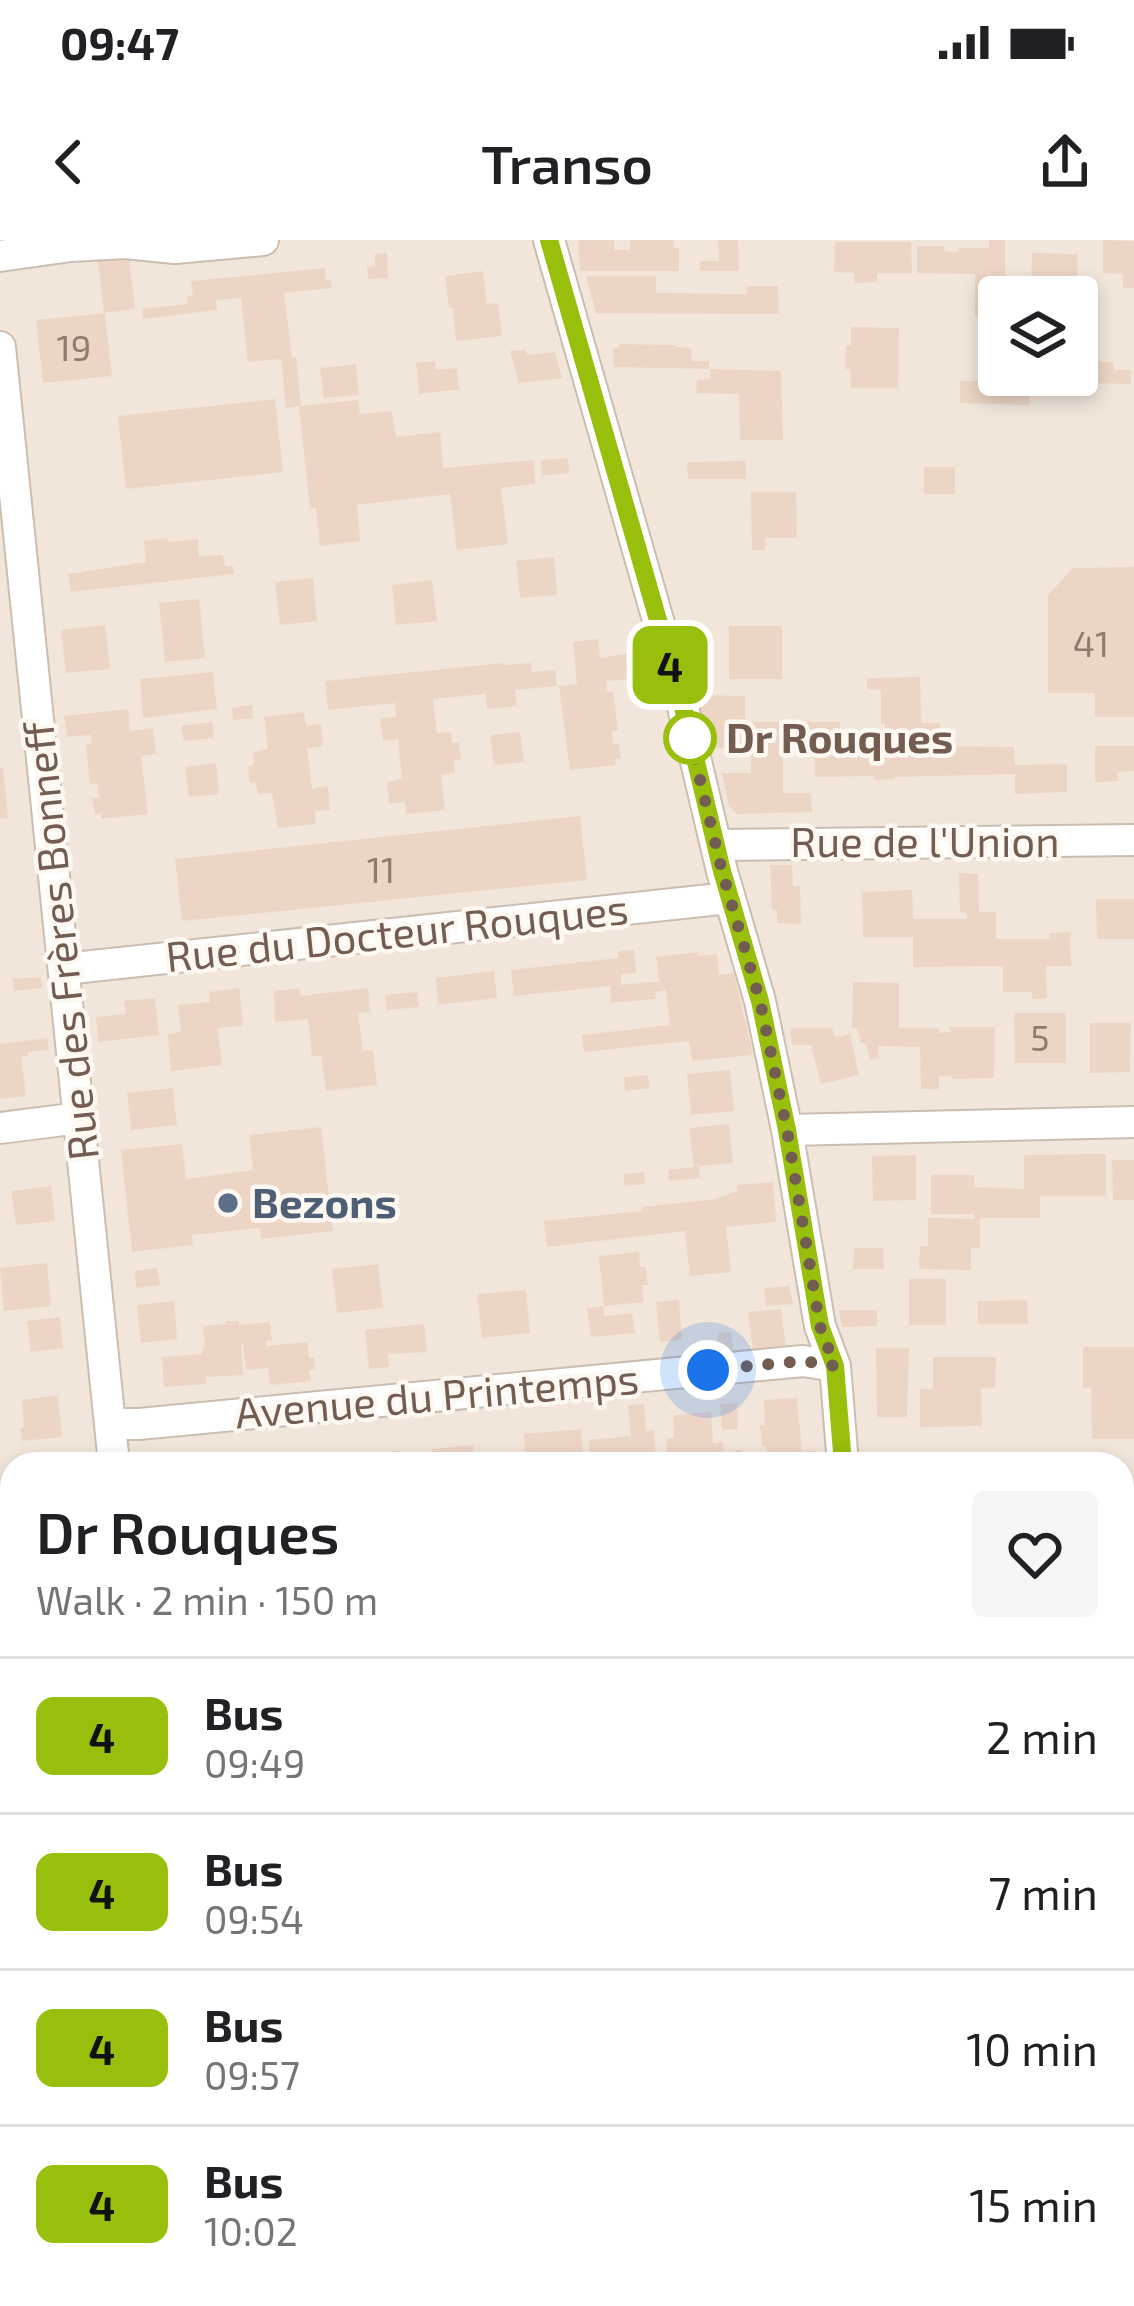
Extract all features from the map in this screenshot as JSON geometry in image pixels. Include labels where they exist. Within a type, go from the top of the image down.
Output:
[{"type":"street","points":[[0,256],[71,246],[125,243],[175,248],[263,240]]},
{"type":"street","points":[[549,240],[683,707],[729,898],[760,1001],[820,1326],[835,1366],[842,1452]]},
{"type":"street","name":"Rue des Frères Bonneff","points":[[0,346],[11,552],[64,969],[113,1452]]},
{"type":"street","name":"Rue de l'Union","points":[[717,845],[1134,840]]},
{"type":"street","name":"Rue du Docteur Rouques","points":[[64,969],[729,898]]},
{"type":"street","points":[[0,1128],[79,1118]]},
{"type":"street","points":[[787,1130],[1134,1121]]},
{"type":"street","name":"Avenue du Printemps","points":[[111,1424],[803,1361],[835,1366]]},
{"type":"shaded area","points":[[0,240],[1134,240],[1134,1452],[0,1452]]},
{"type":"building","points":[[578,240],[614,240],[614,250],[630,250],[630,240],[673,240],[674,248],[679,248],[679,271],[580,271]]},
{"type":"building","points":[[718,240],[738,240],[739,271],[700,271],[700,261],[719,261]]},
{"type":"building","points":[[989,240],[1005,240],[1005,276],[978,276],[978,316],[975,274],[917,273],[917,246],[944,246],[945,251],[958,252],[959,248],[989,248]]},
{"type":"building","points":[[1103,240],[1134,241],[1134,288],[1123,288],[1123,274],[1103,273]]},
{"type":"building","points":[[835,242],[911,242],[912,273],[877,273],[877,282],[854,283],[854,273],[834,272]]},
{"type":"building","points":[[128,249],[135,309],[104,313],[97,252]]},
{"type":"building","points":[[387,253],[388,278],[368,279],[367,267],[375,266],[375,254]]},
{"type":"building","points":[[1032,253],[1078,254],[1077,276],[1031,276]]},
{"type":"building","points":[[325,268],[332,288],[284,293],[301,406],[358,400],[360,414],[392,411],[396,437],[440,432],[443,468],[534,460],[535,484],[501,488],[508,544],[457,550],[450,494],[357,505],[360,541],[320,546],[316,508],[310,509],[299,406],[286,408],[281,359],[248,362],[241,298],[216,300],[217,310],[143,319],[142,309],[188,304],[187,296],[193,295],[191,281]]},
{"type":"building","points":[[483,271],[487,304],[498,303],[502,336],[456,341],[445,276]]},
{"type":"building","points":[[586,276],[656,276],[656,293],[747,294],[747,286],[778,286],[779,314],[596,313]]},
{"type":"building","points":[[105,313],[112,376],[43,383],[36,320]]},
{"type":"building","points":[[851,327],[899,328],[898,388],[851,388],[850,369],[845,369]]},
{"type":"building","points":[[619,344],[691,348],[692,361],[709,361],[709,369],[614,367],[613,348]]},
{"type":"building","points":[[526,350],[527,355],[555,352],[562,378],[519,383],[510,351]]},
{"type":"building","points":[[435,361],[436,370],[457,368],[459,389],[419,394],[416,363]]},
{"type":"building","points":[[1098,362],[1113,362],[1114,370],[1131,370],[1131,384],[1098,383]]},
{"type":"building","points":[[356,364],[359,395],[324,398],[320,368]]},
{"type":"building","points":[[711,369],[781,371],[783,440],[740,440],[739,394],[696,393],[697,380],[710,379]]},
{"type":"building","points":[[960,381],[978,381],[978,396],[1029,396],[1029,405],[960,403]]},
{"type":"building","points":[[275,399],[283,472],[126,489],[118,416]]},
{"type":"building","points":[[568,458],[569,473],[542,476],[541,460]]},
{"type":"building","points":[[746,461],[746,479],[688,479],[687,462]]},
{"type":"building","points":[[924,467],[955,467],[955,494],[924,494]]},
{"type":"building","points":[[751,492],[796,492],[797,538],[765,538],[765,550],[752,550]]},
{"type":"building","points":[[167,538],[168,542],[198,539],[199,556],[223,555],[225,566],[233,566],[234,574],[71,592],[68,574],[146,562],[144,541]]},
{"type":"building","points":[[554,557],[557,595],[520,598],[516,561]]},
{"type":"building","points":[[1134,567],[1134,717],[1095,717],[1095,693],[1048,693],[1048,595],[1073,568]]},
{"type":"building","points":[[313,578],[317,621],[280,625],[275,582]]},
{"type":"building","points":[[432,580],[437,621],[396,625],[392,585]]},
{"type":"building","points":[[199,599],[205,658],[165,662],[159,603]]},
{"type":"building","points":[[105,625],[110,669],[66,673],[61,630]]},
{"type":"building","points":[[729,626],[782,626],[782,679],[729,679]]},
{"type":"building","points":[[598,639],[600,658],[626,654],[628,679],[606,681],[607,692],[613,691],[618,730],[612,731],[613,744],[619,743],[621,758],[615,759],[616,765],[570,770],[559,686],[577,684],[573,642]]},
{"type":"building","points":[[531,663],[532,672],[555,670],[557,686],[515,690],[517,706],[487,709],[485,694],[433,699],[437,733],[451,732],[452,743],[459,742],[461,760],[454,760],[455,773],[441,775],[445,810],[406,814],[405,802],[389,804],[387,782],[402,779],[398,739],[383,741],[380,718],[396,717],[395,703],[328,710],[325,681]]},
{"type":"building","points":[[213,672],[217,709],[143,718],[140,679]]},
{"type":"building","points":[[920,677],[921,723],[940,723],[939,746],[1014,747],[1015,765],[1067,764],[1067,792],[1015,794],[1015,774],[874,780],[874,776],[815,777],[814,747],[783,747],[783,793],[811,793],[812,812],[737,814],[729,806],[722,773],[751,773],[751,748],[711,748],[696,695],[745,696],[745,722],[840,722],[841,747],[885,747],[881,690],[867,689],[867,678]]},
{"type":"building","points":[[252,705],[253,718],[233,720],[232,708]]},
{"type":"building","points":[[128,709],[130,731],[153,728],[156,754],[141,756],[148,814],[101,819],[92,798],[99,797],[97,783],[90,784],[86,744],[92,743],[91,735],[67,737],[64,716]]},
{"type":"building","points":[[304,712],[306,726],[321,724],[323,746],[307,748],[312,789],[328,786],[330,810],[315,811],[316,824],[278,828],[272,793],[258,794],[255,782],[250,783],[248,766],[254,765],[253,752],[268,749],[264,717]]},
{"type":"building","points":[[212,722],[214,738],[184,741],[181,726]]},
{"type":"building","points":[[520,732],[524,762],[494,765],[490,735]]},
{"type":"building","points":[[1095,746],[1134,746],[1134,771],[1117,772],[1118,781],[1095,782]]},
{"type":"building","points":[[216,763],[219,794],[189,797],[185,767]]},
{"type":"building","points":[[0,768],[8,818],[0,819]]},
{"type":"building","points":[[580,816],[587,880],[182,921],[175,859]]},
{"type":"building","points":[[770,865],[792,865],[793,886],[800,886],[801,924],[777,923]]},
{"type":"building","points":[[959,873],[978,874],[979,912],[996,912],[996,939],[1050,939],[1050,933],[1070,932],[1071,966],[1046,966],[1047,998],[1032,999],[1032,992],[1003,992],[1003,966],[913,967],[913,937],[863,937],[862,892],[912,890],[913,919],[967,919],[967,913],[960,912]]},
{"type":"building","points":[[1096,899],[1134,899],[1134,939],[1097,939]]},
{"type":"building","points":[[634,950],[636,973],[621,974],[621,985],[659,981],[656,957],[717,954],[719,975],[734,973],[753,1055],[692,1061],[689,1041],[584,1052],[582,1035],[670,1025],[666,990],[655,992],[656,999],[611,1003],[610,986],[514,996],[511,970],[618,958],[618,951]]},
{"type":"building","points":[[494,971],[497,998],[438,1005],[436,978]]},
{"type":"building","points":[[41,977],[42,988],[14,991],[13,979]]},
{"type":"building","points":[[853,982],[899,983],[899,1028],[939,1028],[939,1033],[950,1032],[949,1027],[995,1027],[994,1078],[939,1076],[939,1089],[921,1089],[920,1047],[878,1046],[879,1058],[870,1060],[866,1043],[861,1043],[857,1028],[852,1028]]},
{"type":"building","points":[[239,988],[243,1026],[218,1028],[222,1065],[171,1071],[168,1034],[181,1032],[178,1005],[210,1002],[209,992]]},
{"type":"building","points":[[299,988],[301,996],[368,988],[370,1012],[358,1013],[363,1051],[373,1050],[377,1085],[326,1091],[321,1055],[312,1057],[308,1019],[275,1022],[274,991]]},
{"type":"building","points":[[417,992],[419,1007],[387,1010],[385,995]]},
{"type":"building","points":[[155,998],[159,1035],[98,1042],[96,1017],[126,1014],[124,1001]]},
{"type":"building","points":[[1014,1013],[1066,1013],[1066,1063],[1015,1063]]},
{"type":"building","points":[[1090,1023],[1131,1023],[1130,1072],[1090,1073]]},
{"type":"building","points":[[790,1028],[832,1028],[835,1037],[850,1034],[859,1075],[821,1084],[811,1045],[792,1045]]},
{"type":"building","points":[[47,1038],[49,1050],[21,1057],[26,1096],[0,1099],[0,1044]]},
{"type":"building","points":[[730,1070],[734,1111],[691,1115],[687,1074]]},
{"type":"building","points":[[648,1075],[650,1088],[625,1091],[624,1077]]},
{"type":"building","points":[[173,1088],[177,1125],[131,1130],[127,1093]]},
{"type":"building","points":[[729,1124],[733,1163],[699,1166],[700,1178],[669,1181],[668,1170],[694,1167],[689,1128]]},
{"type":"building","name":"Bezons","points":[[321,1127],[333,1231],[261,1239],[260,1228],[192,1235],[193,1245],[132,1252],[121,1150],[182,1144],[186,1179],[253,1170],[249,1135]]},
{"type":"building","points":[[1106,1154],[1106,1196],[1040,1196],[1040,1218],[980,1218],[980,1248],[971,1248],[971,1270],[919,1269],[920,1246],[928,1246],[928,1218],[974,1219],[974,1214],[931,1214],[931,1175],[974,1175],[974,1187],[1024,1189],[1024,1155]]},
{"type":"building","points":[[916,1155],[916,1200],[873,1201],[872,1156]]},
{"type":"building","points":[[1112,1160],[1134,1160],[1134,1200],[1113,1200]]},
{"type":"building","points":[[644,1172],[645,1184],[625,1186],[623,1174]]},
{"type":"building","points":[[773,1182],[776,1222],[726,1227],[731,1272],[690,1276],[685,1231],[547,1247],[544,1221],[716,1199],[737,1191],[737,1185]]},
{"type":"building","points":[[51,1186],[55,1221],[16,1225],[11,1191]]},
{"type":"building","points":[[854,1248],[883,1248],[884,1269],[853,1269]]},
{"type":"building","points":[[639,1252],[648,1285],[642,1285],[644,1302],[604,1306],[599,1256]]},
{"type":"building","points":[[47,1263],[51,1306],[4,1311],[0,1268]]},
{"type":"building","points":[[378,1264],[383,1308],[337,1313],[332,1269]]},
{"type":"building","points":[[157,1268],[160,1285],[136,1288],[135,1271]]},
{"type":"building","points":[[909,1279],[946,1279],[946,1325],[909,1325]]},
{"type":"building","points":[[789,1286],[793,1304],[766,1306],[764,1288]]},
{"type":"building","points":[[526,1290],[530,1333],[482,1338],[477,1294]]},
{"type":"building","points":[[679,1300],[682,1340],[660,1342],[656,1302]]},
{"type":"building","points":[[1027,1300],[1028,1324],[978,1324],[978,1301]]},
{"type":"building","points":[[174,1301],[177,1339],[141,1343],[137,1305]]},
{"type":"building","points":[[603,1306],[604,1316],[632,1313],[635,1333],[591,1337],[587,1308]]},
{"type":"building","points":[[781,1309],[786,1348],[753,1351],[748,1312]]},
{"type":"building","points":[[839,1310],[877,1310],[877,1326],[842,1327]]},
{"type":"building","points":[[60,1317],[63,1348],[31,1352],[27,1321]]},
{"type":"building","points":[[239,1321],[239,1325],[270,1322],[272,1340],[266,1346],[307,1342],[309,1358],[314,1357],[311,1381],[270,1385],[268,1368],[246,1370],[243,1343],[243,1375],[164,1387],[162,1357],[202,1354],[203,1326]]},
{"type":"building","points":[[424,1324],[427,1352],[388,1354],[389,1367],[369,1369],[365,1330]]},
{"type":"building","points":[[731,1332],[733,1353],[719,1355],[717,1333]]},
{"type":"building","points":[[1083,1347],[1134,1347],[1134,1439],[1092,1439],[1091,1387],[1083,1388]]},
{"type":"building","points":[[876,1348],[909,1348],[907,1417],[877,1417]]},
{"type":"building","points":[[933,1357],[996,1357],[995,1388],[981,1388],[982,1426],[920,1427],[920,1389],[933,1389]]},
{"type":"building","points":[[58,1395],[62,1437],[22,1441],[22,1400]]},
{"type":"building","points":[[797,1398],[802,1452],[766,1452],[760,1425],[765,1425],[764,1400]]},
{"type":"building","points":[[737,1403],[738,1429],[722,1430],[720,1404]]},
{"type":"building","points":[[644,1404],[646,1431],[654,1430],[655,1452],[590,1452],[589,1440],[631,1436],[628,1405]]},
{"type":"building","points":[[711,1412],[713,1443],[723,1442],[724,1452],[667,1452],[666,1439],[674,1438],[673,1415]]},
{"type":"building","points":[[581,1429],[583,1452],[525,1452],[524,1434]]},
{"type":"building","points":[[473,1445],[474,1452],[432,1452]]},
{"type":"bus line","name":"4","points":[[549,240],[683,707],[722,871],[760,1001],[820,1326],[835,1366],[842,1452]]},
{"type":"place","name":"Dr Rouques","points":[[690,738]]},
{"type":"place","name":"Bezons","points":[[228,1203]]},
{"type":"route","points":[[690,738],[760,1001],[820,1326],[835,1366],[803,1361],[708,1370]]}]
